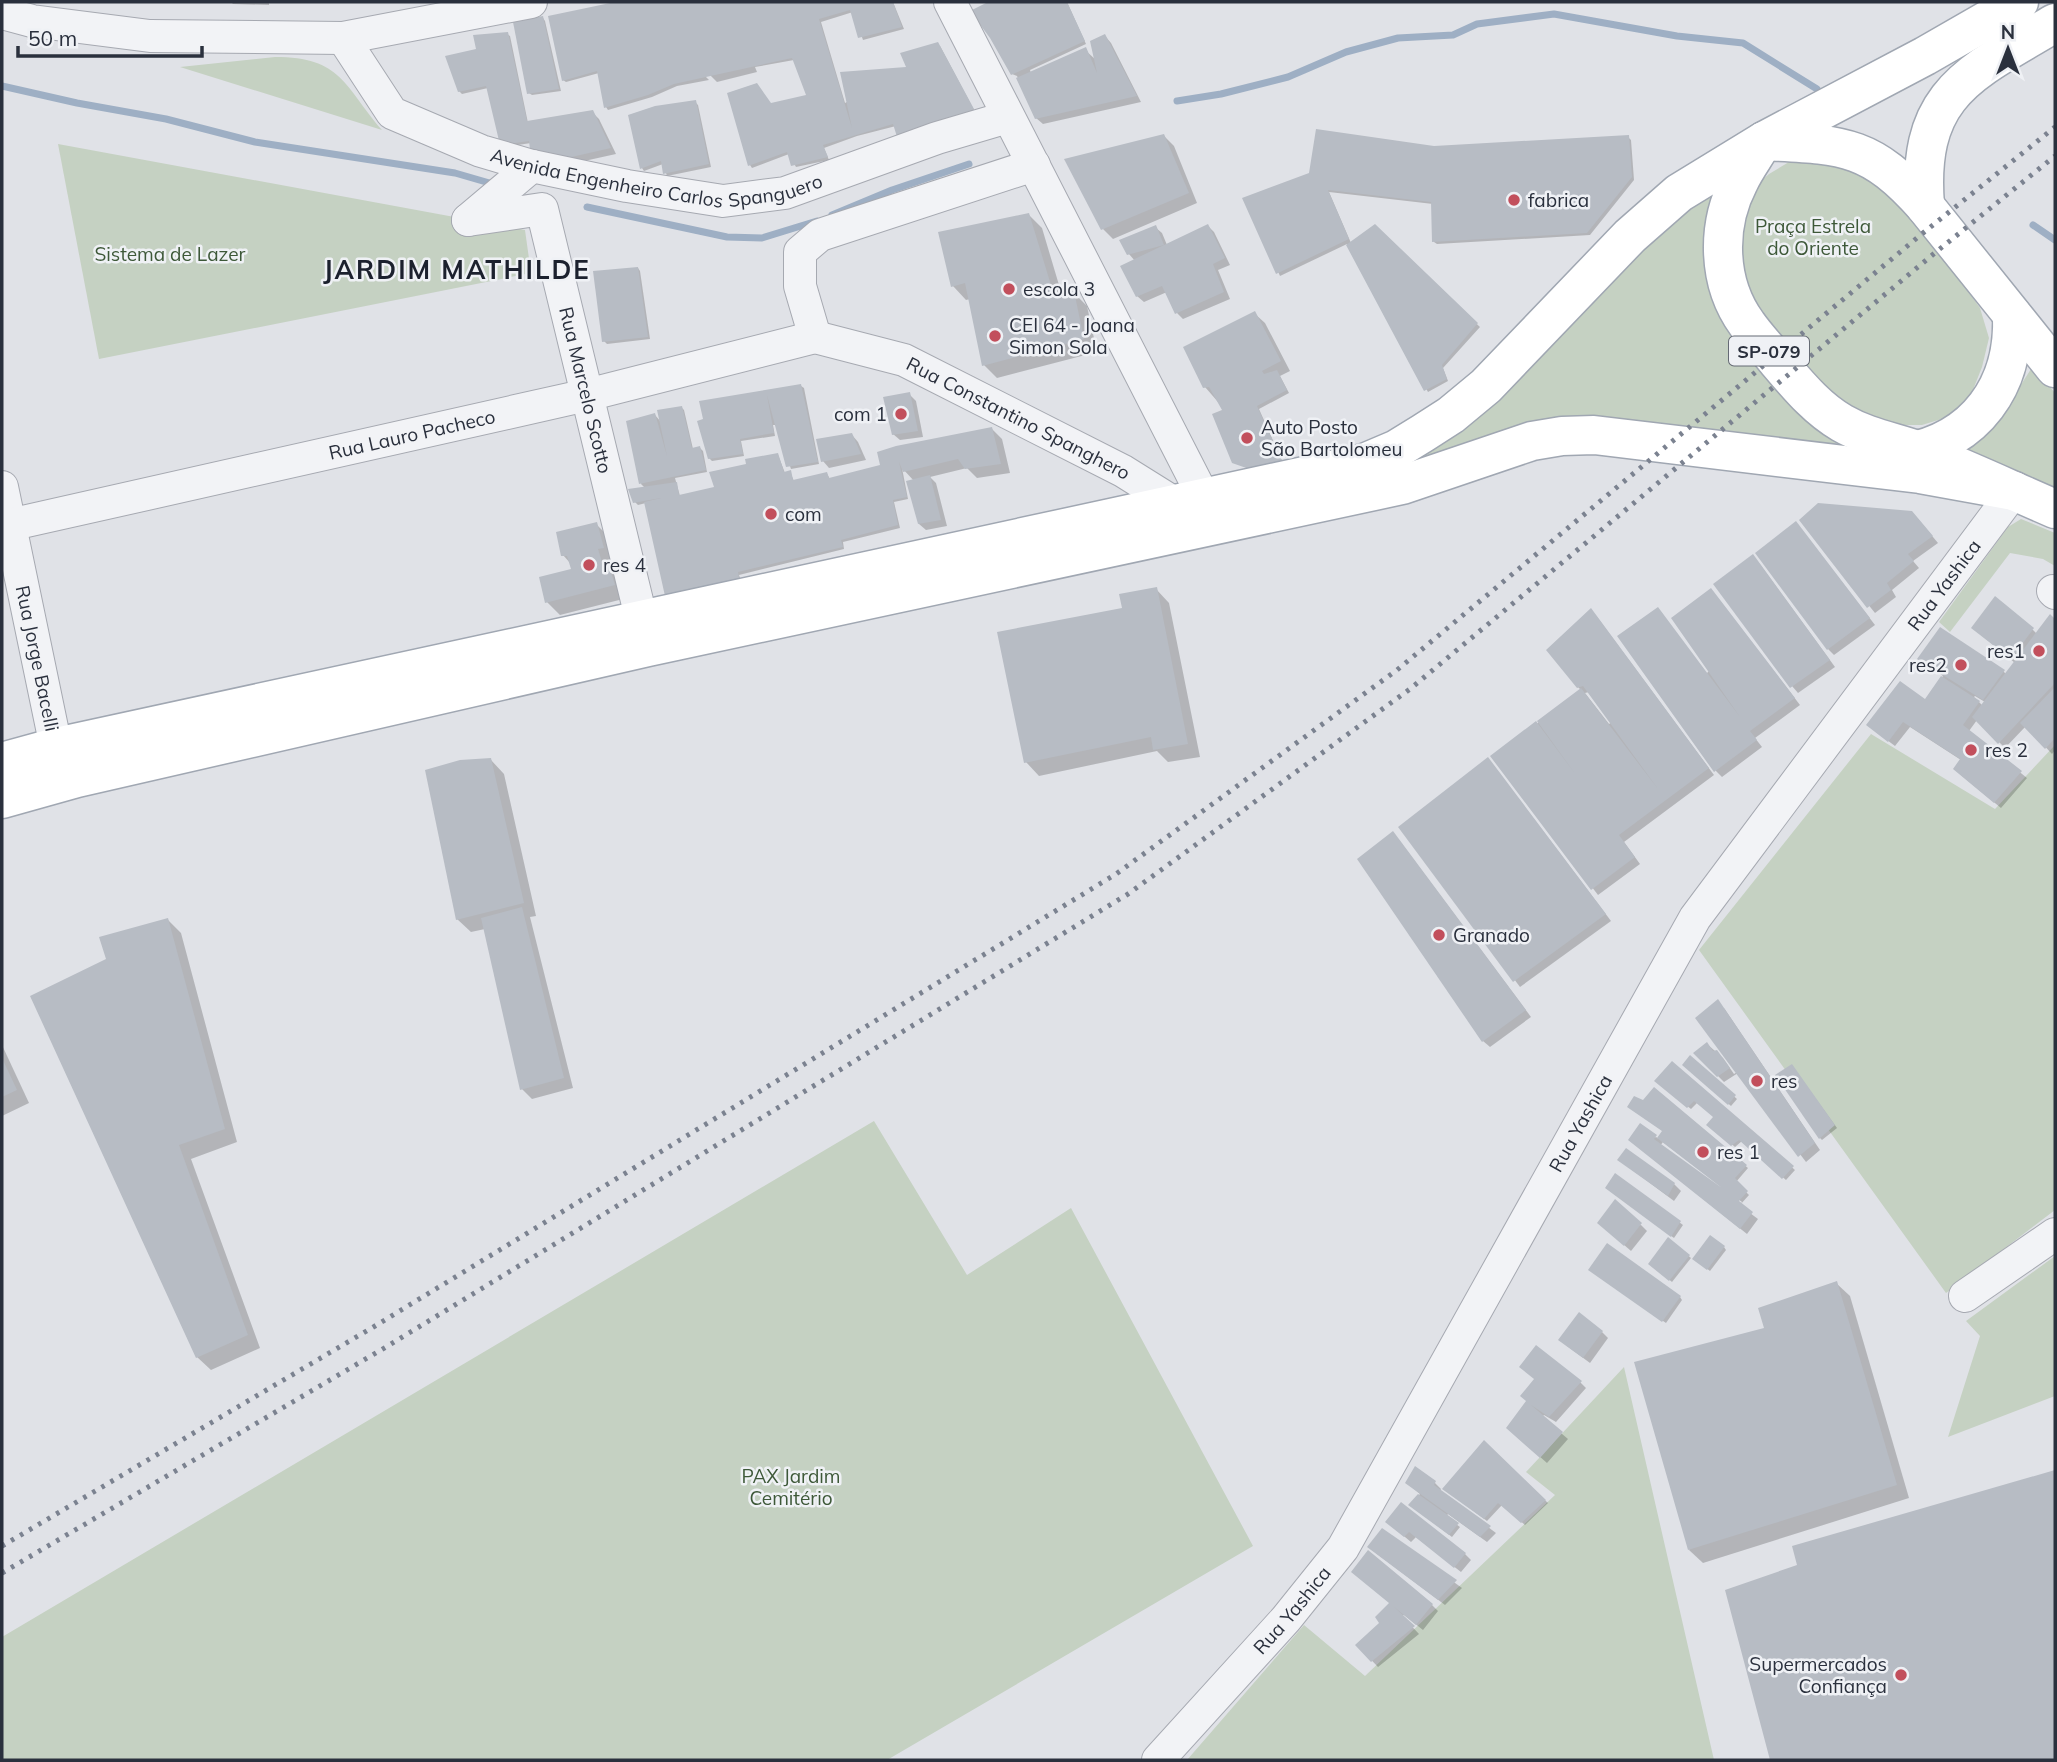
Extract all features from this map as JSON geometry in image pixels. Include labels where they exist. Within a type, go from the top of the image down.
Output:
[{"type":"main road","points":[[2,762],[56,747],[1196,509],[1364,463],[1397,449],[1442,421],[1486,386],[1652,215],[1700,179],[1764,141],[2019,2]]},
{"type":"main road","points":[[1925,206],[1923,180],[1928,139],[1952,91],[1976,70],[2055,23]]},
{"type":"main road","points":[[1764,141],[1821,144],[1849,149],[1886,168],[1925,206],[2055,368]]},
{"type":"main road","name":"SP-079","points":[[1764,141],[1739,181],[1724,222],[1724,265],[1737,307],[1747,323],[1801,389],[1832,416],[1873,437],[1919,451],[2055,509]]},
{"type":"main road","points":[[1830,464],[1872,460],[1919,451],[1944,442],[1967,427],[1986,408],[2000,385],[2010,360],[2012,315]]},
{"type":"main road","points":[[1196,509],[1402,485],[1532,442],[1562,436],[1594,435],[1920,474],[2014,491]]},
{"type":"main road","points":[[2,799],[642,623]]},
{"type":"street","points":[[2,13],[32,21],[150,36],[343,38],[436,10],[531,2]]},
{"type":"street","points":[[950,2],[1034,165],[1196,509]]},
{"type":"street","name":"Avenida Engenheiro Carlos Spanguero","points":[[343,38],[392,113],[481,151],[531,166],[627,186],[723,201],[785,193],[937,138],[1009,117]]},
{"type":"street","points":[[815,337],[800,286],[800,252],[820,235],[1034,165]]},
{"type":"street","name":"Rua Marcelo Scotto","points":[[531,166],[468,219],[542,209],[642,623]]},
{"type":"street","name":"Rua Constantino Spanghero","points":[[815,337],[904,360],[1196,509]]},
{"type":"street","name":"Rua Lauro Pacheco","points":[[9,525],[587,395],[815,337]]},
{"type":"street","name":"Rua Jorge Bacelli","points":[[2,487],[56,747]]},
{"type":"street","name":"Rua Yashica","points":[[1158,1760],[1286,1619],[1343,1548],[1695,918],[2014,491]]},
{"type":"street","points":[[1965,1296],[2055,1234]]},
{"type":"green space","points":[[275,57],[297,58],[328,68],[349,88],[382,130],[180,67]]},
{"type":"green space","name":"Sistema de Lazer","points":[[58,144],[525,230],[531,273],[99,359]]},
{"type":"green space","name":"Praça Estrela do Oriente","points":[[1825,161],[1854,166],[1903,200],[1980,308],[1989,338],[1982,367],[1969,400],[1948,417],[1922,425],[1889,425],[1862,415],[1837,399],[1753,313],[1734,249],[1754,187],[1789,162]]},
{"type":"green space","points":[[1721,180],[1708,261],[1845,443],[1806,446],[1689,437],[1422,468],[1410,455]]},
{"type":"green space","points":[[2033,366],[2055,393],[2055,494],[1954,457],[1990,428]]},
{"type":"green space","points":[[2021,519],[2055,533],[2055,566],[2043,559],[2010,553],[1950,632],[1939,622],[2008,527]]},
{"type":"green space","points":[[1871,734],[1995,809],[2055,745],[2055,1210],[1946,1293],[1699,950]]},
{"type":"green space","name":"PAX Jardim Cemitério","points":[[874,1121],[967,1275],[1071,1208],[1253,1546],[887,1760],[2,1760],[2,1637]]},
{"type":"green space","points":[[2055,1256],[2055,1396],[1948,1437],[1980,1336],[1966,1321]]},
{"type":"green space","points":[[1624,1367],[1714,1760],[1187,1760],[1304,1625],[1365,1676],[1555,1495],[1526,1472]]},
{"type":"building","points":[[615,2],[893,2],[902,27],[858,38],[850,10],[819,19],[852,128],[840,72],[906,67],[900,53],[938,42],[974,109],[932,131],[898,140],[893,124],[823,145],[828,157],[791,166],[787,152],[748,166],[727,93],[757,83],[771,103],[806,95],[792,58],[674,84],[604,108],[597,71],[562,81],[548,16]]},
{"type":"building","points":[[988,2],[1067,2],[1085,41],[1011,75],[990,38],[970,11]]},
{"type":"building","points":[[543,16],[559,89],[527,94],[513,22]]},
{"type":"building","points":[[508,32],[527,121],[593,110],[611,148],[532,166],[529,141],[500,145],[486,86],[458,92],[445,56],[476,49],[473,35]]},
{"type":"building","points":[[1105,34],[1137,96],[1035,119],[1016,78],[1086,47],[1097,73],[1090,41]]},
{"type":"building","points":[[696,100],[709,164],[663,174],[661,161],[640,169],[628,115],[655,106]]},
{"type":"building","name":"fabrica","points":[[1316,129],[1434,146],[1629,135],[1632,177],[1587,233],[1432,242],[1431,202],[1328,190],[1349,239],[1276,274],[1242,198],[1309,173]]},
{"type":"building","points":[[1164,134],[1189,193],[1101,230],[1064,159]]},
{"type":"building","name":"escola 3","points":[[1029,213],[1054,295],[1074,291],[1084,339],[982,366],[965,283],[951,287],[938,232]]},
{"type":"building","points":[[1208,224],[1225,258],[1213,264],[1224,292],[1175,314],[1162,286],[1136,297],[1120,266]]},
{"type":"building","points":[[1375,224],[1478,323],[1442,365],[1447,379],[1424,391],[1346,245]]},
{"type":"building","points":[[1156,225],[1164,245],[1127,255],[1119,240]]},
{"type":"building","points":[[638,267],[648,337],[602,342],[593,271]]},
{"type":"building","points":[[1255,311],[1281,361],[1262,371],[1264,374],[1277,370],[1287,390],[1257,406],[1283,463],[1255,471],[1232,463],[1212,414],[1222,410],[1209,387],[1203,388],[1183,347]]},
{"type":"building","points":[[801,384],[818,462],[786,467],[767,395],[774,433],[740,439],[743,454],[708,459],[697,421],[703,419],[699,401]]},
{"type":"building","name":"com 1","points":[[910,392],[918,431],[892,435],[883,397]]},
{"type":"building","points":[[682,406],[692,448],[700,446],[706,470],[639,484],[626,421],[655,413],[667,456],[657,410]]},
{"type":"building","name":"com","points":[[992,427],[1001,464],[965,469],[958,459],[903,472],[899,462],[907,497],[893,500],[898,525],[841,540],[843,547],[738,572],[740,582],[665,596],[644,502],[661,498],[633,503],[628,489],[677,482],[679,495],[714,487],[709,472],[746,464],[745,459],[778,453],[784,472],[791,470],[793,480],[827,472],[829,478],[880,465],[877,452],[896,446]]},
{"type":"building","points":[[852,433],[861,454],[821,462],[816,439]]},
{"type":"building","points":[[930,475],[941,520],[918,524],[906,481]]},
{"type":"building","points":[[1818,503],[1912,511],[1933,536],[1908,554],[1914,561],[1887,583],[1891,590],[1867,608],[1799,520]]},
{"type":"building","points":[[1796,521],[1870,618],[1827,650],[1755,553]]},
{"type":"building","name":"res 4","points":[[597,522],[604,548],[598,549],[602,562],[607,560],[615,585],[545,603],[539,577],[571,569],[567,556],[561,556],[556,532]]},
{"type":"building","points":[[1753,554],[1830,660],[1790,688],[1713,584]]},
{"type":"building","points":[[1157,587],[1188,744],[1153,750],[1151,737],[1024,763],[997,632],[1122,608],[1119,594]]},
{"type":"building","points":[[1711,588],[1795,698],[1750,731],[1757,740],[1714,772],[1617,636],[1658,607],[1740,717],[1671,618]]},
{"type":"building","points":[[1995,596],[2034,628],[2011,659],[1971,628]]},
{"type":"building","points":[[1591,608],[1709,768],[1619,835],[1635,857],[1591,890],[1490,756],[1536,721],[1576,775],[1537,721],[1581,688],[1658,789],[1583,686],[1577,688],[1546,650]]},
{"type":"building","name":"res1","points":[[2050,614],[2055,619],[2055,683],[1998,744],[1972,717]]},
{"type":"building","name":"res2","points":[[1940,627],[2005,670],[1983,700],[1917,659]]},
{"type":"building","name":"res 2","points":[[1941,676],[1980,701],[1963,725],[2022,771],[1994,803],[1953,769],[1960,759],[1903,722],[1888,742],[1866,725],[1900,681],[1925,699]]},
{"type":"building","name":"res1","points":[[2055,687],[2055,738],[2045,749],[2020,723]]},
{"type":"building","points":[[1488,757],[1606,914],[1513,982],[1398,827]]},
{"type":"building","points":[[491,758],[524,903],[456,920],[425,770],[460,760]]},
{"type":"building","name":"Granado","points":[[1393,831],[1526,1010],[1482,1042],[1357,859]]},
{"type":"building","points":[[522,907],[564,1078],[520,1090],[481,918]]},
{"type":"building","points":[[168,918],[225,1129],[179,1145],[248,1335],[196,1358],[30,996],[106,959],[99,937]]},
{"type":"building","name":"res","points":[[1718,999],[1815,1143],[1798,1157],[1695,1018]]},
{"type":"building","name":"res","points":[[1707,1042],[1713,1051],[1717,1050],[1730,1068],[1717,1077],[1693,1053]]},
{"type":"building","name":"res 1","points":[[1690,1055],[1736,1095],[1728,1105],[1682,1065]]},
{"type":"building","points":[[2,1058],[17,1090],[2,1097]]},
{"type":"building","points":[[1672,1061],[1794,1166],[1782,1179],[1739,1140],[1731,1146],[1706,1125],[1713,1117],[1694,1101],[1687,1108],[1654,1081]]},
{"type":"building","name":"res 1","points":[[1792,1064],[1835,1125],[1819,1139],[1775,1075]]},
{"type":"building","name":"res 1","points":[[1654,1087],[1747,1165],[1735,1178],[1748,1191],[1739,1201],[1753,1212],[1740,1229],[1628,1140],[1640,1123],[1657,1135],[1654,1139],[1722,1188],[1657,1138],[1662,1131],[1627,1107],[1634,1096],[1643,1100]]},
{"type":"building","points":[[1626,1148],[1675,1183],[1668,1196],[1617,1160]]},
{"type":"building","points":[[1615,1173],[1681,1221],[1671,1237],[1605,1188]]},
{"type":"building","points":[[1615,1199],[1642,1223],[1624,1246],[1597,1223]]},
{"type":"building","points":[[1710,1235],[1725,1246],[1707,1270],[1692,1259]]},
{"type":"building","points":[[1668,1237],[1690,1255],[1669,1281],[1648,1264]]},
{"type":"building","points":[[1607,1243],[1681,1296],[1662,1322],[1588,1270]]},
{"type":"building","points":[[1837,1281],[1897,1485],[1688,1550],[1634,1362],[1764,1328],[1758,1308]]},
{"type":"building","points":[[1579,1312],[1603,1331],[1583,1358],[1558,1340]]},
{"type":"building","points":[[1536,1345],[1582,1381],[1549,1417],[1531,1405],[1563,1432],[1540,1458],[1506,1428],[1526,1401],[1520,1396],[1534,1379],[1519,1367]]},
{"type":"building","points":[[1484,1440],[1546,1500],[1521,1523],[1498,1503],[1484,1519],[1442,1489]]},
{"type":"building","points":[[1415,1466],[1436,1481],[1434,1485],[1491,1526],[1480,1537],[1405,1483]]},
{"type":"building","name":"Supermercados Confiança","points":[[2055,1470],[2055,1760],[1770,1760],[1725,1590],[1797,1565],[1792,1546]]},
{"type":"building","points":[[1418,1494],[1459,1523],[1449,1535],[1408,1505]]},
{"type":"building","points":[[1401,1502],[1466,1553],[1454,1568],[1409,1532],[1404,1537],[1385,1522]]},
{"type":"building","points":[[1382,1528],[1457,1580],[1438,1600],[1367,1547]]},
{"type":"building","points":[[1368,1550],[1433,1604],[1416,1625],[1393,1606],[1415,1626],[1371,1662],[1355,1645],[1379,1623],[1375,1617],[1389,1603],[1351,1572]]},
{"type":"waterway","points":[[1177,101],[1221,94],[1288,77],[1346,52],[1398,38],[1453,35],[1477,24],[1554,14],[1677,36],[1743,43],[1817,89]]},
{"type":"waterway","points":[[2,86],[166,119],[255,142],[455,173],[493,184]]},
{"type":"waterway","points":[[832,215],[892,190],[969,164]]},
{"type":"waterway","points":[[587,207],[727,237],[762,238],[817,221]]},
{"type":"waterway","points":[[2033,225],[2055,240]]},
{"type":"railway","points":[[2,1546],[375,1326],[1116,874],[1397,670],[1923,233],[2055,127]]},
{"type":"railway","points":[[2,1573],[386,1347],[1128,894],[1410,689],[2055,156]]},
{"type":"place","name":"fabrica","points":[[1514,200]]},
{"type":"place","name":"escola 3","points":[[1009,289]]},
{"type":"place","name":"CEI 64 - Joana Simon Sola","points":[[995,336]]},
{"type":"place","name":"com 1","points":[[901,414]]},
{"type":"place","name":"Auto Posto São Bartolomeu","points":[[1247,438]]},
{"type":"place","name":"com","points":[[771,514]]},
{"type":"place","name":"res 4","points":[[589,565]]},
{"type":"place","name":"res1","points":[[2039,651]]},
{"type":"place","name":"res2","points":[[1961,665]]},
{"type":"place","name":"res 2","points":[[1971,750]]},
{"type":"place","name":"Granado","points":[[1439,935]]},
{"type":"place","name":"res","points":[[1757,1081]]},
{"type":"place","name":"res 1","points":[[1703,1152]]},
{"type":"place","name":"Supermercados Confiança","points":[[1901,1675]]},
{"type":"district","name":"JARDIM MATHILDE","points":[[457,269]]}]
